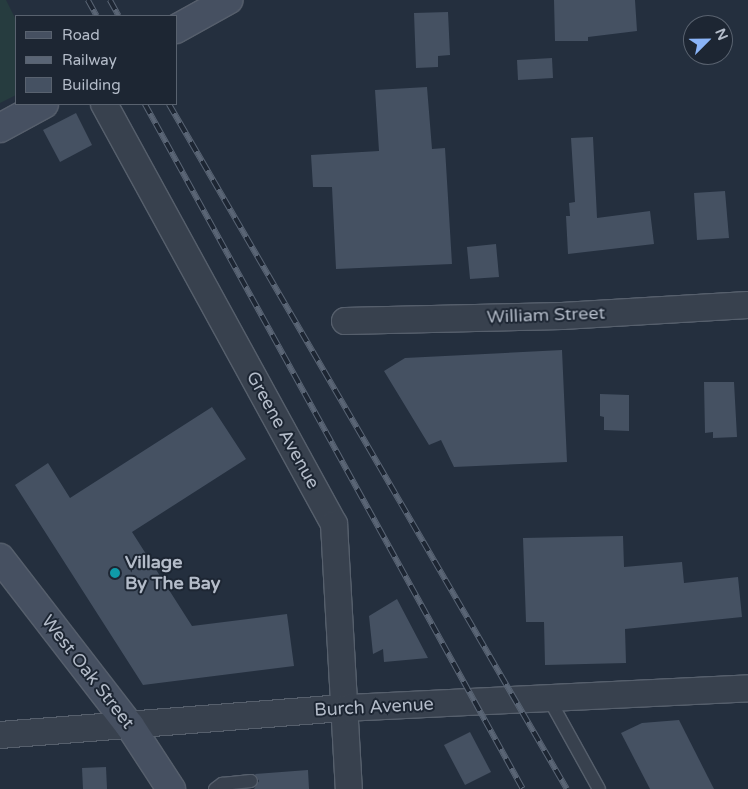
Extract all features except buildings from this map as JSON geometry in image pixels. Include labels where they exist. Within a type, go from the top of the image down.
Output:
[{"type":"main road","points":[[178,28],[228,0]]},
{"type":"main road","points":[[0,128],[42,105]]},
{"type":"main road","name":"West Oak Street","points":[[0,558],[130,726],[171,789]]},
{"type":"street","name":"Greene Avenue","points":[[105,105],[334,524],[346,708],[349,789]]},
{"type":"street","name":"William Street","points":[[344,322],[562,316],[748,305]]},
{"type":"street","name":"Burch Avenue","points":[[0,735],[346,708],[748,688]]},
{"type":"lane","points":[[548,697],[599,789]]},
{"type":"lane","points":[[215,789],[222,784],[251,781]]},
{"type":"green space","points":[[0,0],[6,0],[15,18],[15,96],[0,103]]},
{"type":"railway","points":[[88,0],[96,15]]},
{"type":"railway","points":[[110,0],[118,15]]},
{"type":"railway","points":[[146,105],[523,789]]},
{"type":"railway","points":[[170,105],[567,789]]},
{"type":"place","name":"Village By The Bay","points":[[115,573]]}]
